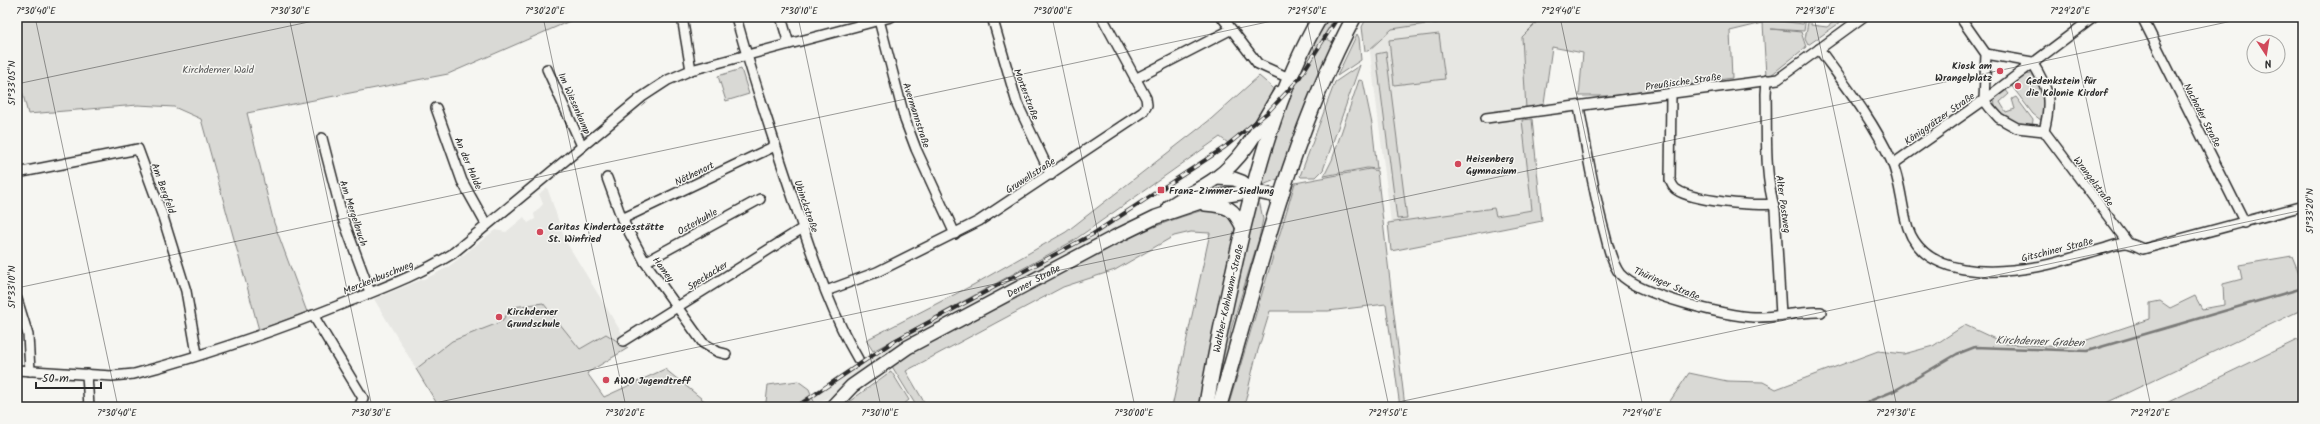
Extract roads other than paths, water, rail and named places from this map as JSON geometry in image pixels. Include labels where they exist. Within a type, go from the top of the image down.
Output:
[{"type":"main road","points":[[1156,217],[1216,178],[1246,149],[1289,78],[1320,17]]},
{"type":"main road","name":"Walther-Kohlmann-Straße","points":[[1219,407],[1281,197],[1321,85],[1354,17]]},
{"type":"main road","name":"Walther-Kohlmann-Straße","points":[[1206,407],[1216,348],[1243,228],[1253,191],[1289,78]]},
{"type":"main road","points":[[1216,178],[1238,180],[1253,191],[1281,197]]},
{"type":"main road","name":"Derner Straße","points":[[832,407],[852,386],[908,347],[1156,217],[1215,197],[1253,191]]},
{"type":"main road","points":[[1197,203],[1222,205],[1229,208],[1235,212],[1243,228]]},
{"type":"street","points":[[682,17],[691,70]]},
{"type":"street","points":[[736,17],[746,56]]},
{"type":"street","points":[[781,17],[789,44]]},
{"type":"street","name":"Merckenbuschweg","points":[[17,370],[112,376],[134,374],[313,315],[432,267],[452,254],[486,224],[642,97],[668,80],[691,70],[891,17]]},
{"type":"street","name":"Morterstraße","points":[[992,17],[1017,103],[1052,175]]},
{"type":"street","name":"Gruwellstraße","points":[[826,291],[877,272],[956,234],[1052,175],[1143,112],[1147,105],[1146,98],[1102,17]]},
{"type":"street","points":[[1222,17],[1230,30],[1258,64],[1289,78]]},
{"type":"street","name":"Preußische Straße","points":[[1486,118],[1579,107],[1778,78],[1863,17]]},
{"type":"street","points":[[1960,17],[1986,54],[1984,100],[1999,118],[2008,124],[2017,128],[2044,131],[2049,111],[2047,87],[2032,62],[1986,54]]},
{"type":"street","name":"Königgrätzer Straße","points":[[1893,164],[1984,100],[2032,62],[2094,17]]},
{"type":"street","name":"Nachoder Straße","points":[[2142,17],[2245,223]]},
{"type":"street","name":"Avermannstraße","points":[[879,20],[905,120],[956,234]]},
{"type":"street","points":[[1135,79],[1230,30]]},
{"type":"street","name":"Gitschiner Straße","points":[[1819,49],[1867,115],[1893,164],[1910,233],[1921,248],[1946,264],[1974,271],[2009,272],[2044,265],[2128,242]]},
{"type":"street","name":"Ubinckstraße","points":[[746,56],[775,146],[826,291],[841,329],[858,359]]},
{"type":"street","name":"Im Wiesenkamp","points":[[547,69],[582,146]]},
{"type":"street","name":"Alter Postweg","points":[[1768,80],[1766,131],[1770,195],[1773,204],[1777,236],[1781,315]]},
{"type":"street","points":[[1671,94],[1670,180],[1672,186],[1683,192],[1720,201],[1773,204]]},
{"type":"street","name":"Thüringer Straße","points":[[1579,107],[1593,189],[1608,246],[1620,273],[1652,291],[1699,308],[1736,316],[1755,317],[1781,315]]},
{"type":"street","name":"An der Halde","points":[[436,108],[462,181],[486,224]]},
{"type":"street","name":"Wrangelstraße","points":[[2044,131],[2128,242]]},
{"type":"street","name":"Am Mergelbruch","points":[[322,138],[342,212],[370,292]]},
{"type":"street","name":"Nöthenort","points":[[622,220],[775,146]]},
{"type":"street","name":"Am Bergfeld","points":[[17,172],[138,149],[165,223],[186,291],[197,354]]},
{"type":"street","name":"Hamey","points":[[607,178],[622,220],[645,262],[678,306],[703,343],[718,352],[726,354]]},
{"type":"street","name":"Osterkuhle","points":[[645,262],[760,199]]},
{"type":"street","points":[[2128,242],[2143,249],[2224,226],[2245,223],[2303,206]]},
{"type":"street","name":"Speckacker","points":[[622,341],[803,228]]},
{"type":"street","points":[[17,299],[28,336],[30,371]]},
{"type":"street","points":[[1781,315],[1803,311],[1821,312]]},
{"type":"street","points":[[313,315],[362,398],[359,407]]},
{"type":"street","points":[[87,374],[89,407]]},
{"type":"waterway","name":"Kirchderner Graben","points":[[1855,407],[1894,391],[1957,354],[1975,347],[2087,351],[2303,288]]},
{"type":"railway","points":[[796,407],[894,341],[1093,234],[1225,147],[1268,112],[1298,80],[1338,17]]},
{"type":"place","name":"Kiosk am Wrangelplatz","points":[[2000,71]]},
{"type":"place","name":"Gedenkstein für die Kolonie Kirdorf","points":[[2018,86]]},
{"type":"place","name":"Heisenberg Gymnasium","points":[[1458,164]]},
{"type":"place","name":"Franz-Zimmer-Siedlung","points":[[1161,190]]},
{"type":"place","name":"Caritas Kindertagesstätte St. Winfried","points":[[540,232]]},
{"type":"place","name":"Kirchderner Grundschule","points":[[499,317]]},
{"type":"place","name":"AWO Jugendtreff","points":[[606,380]]},
{"type":"park label","name":"Kirchderner Wald","points":[[218,69]]}]
